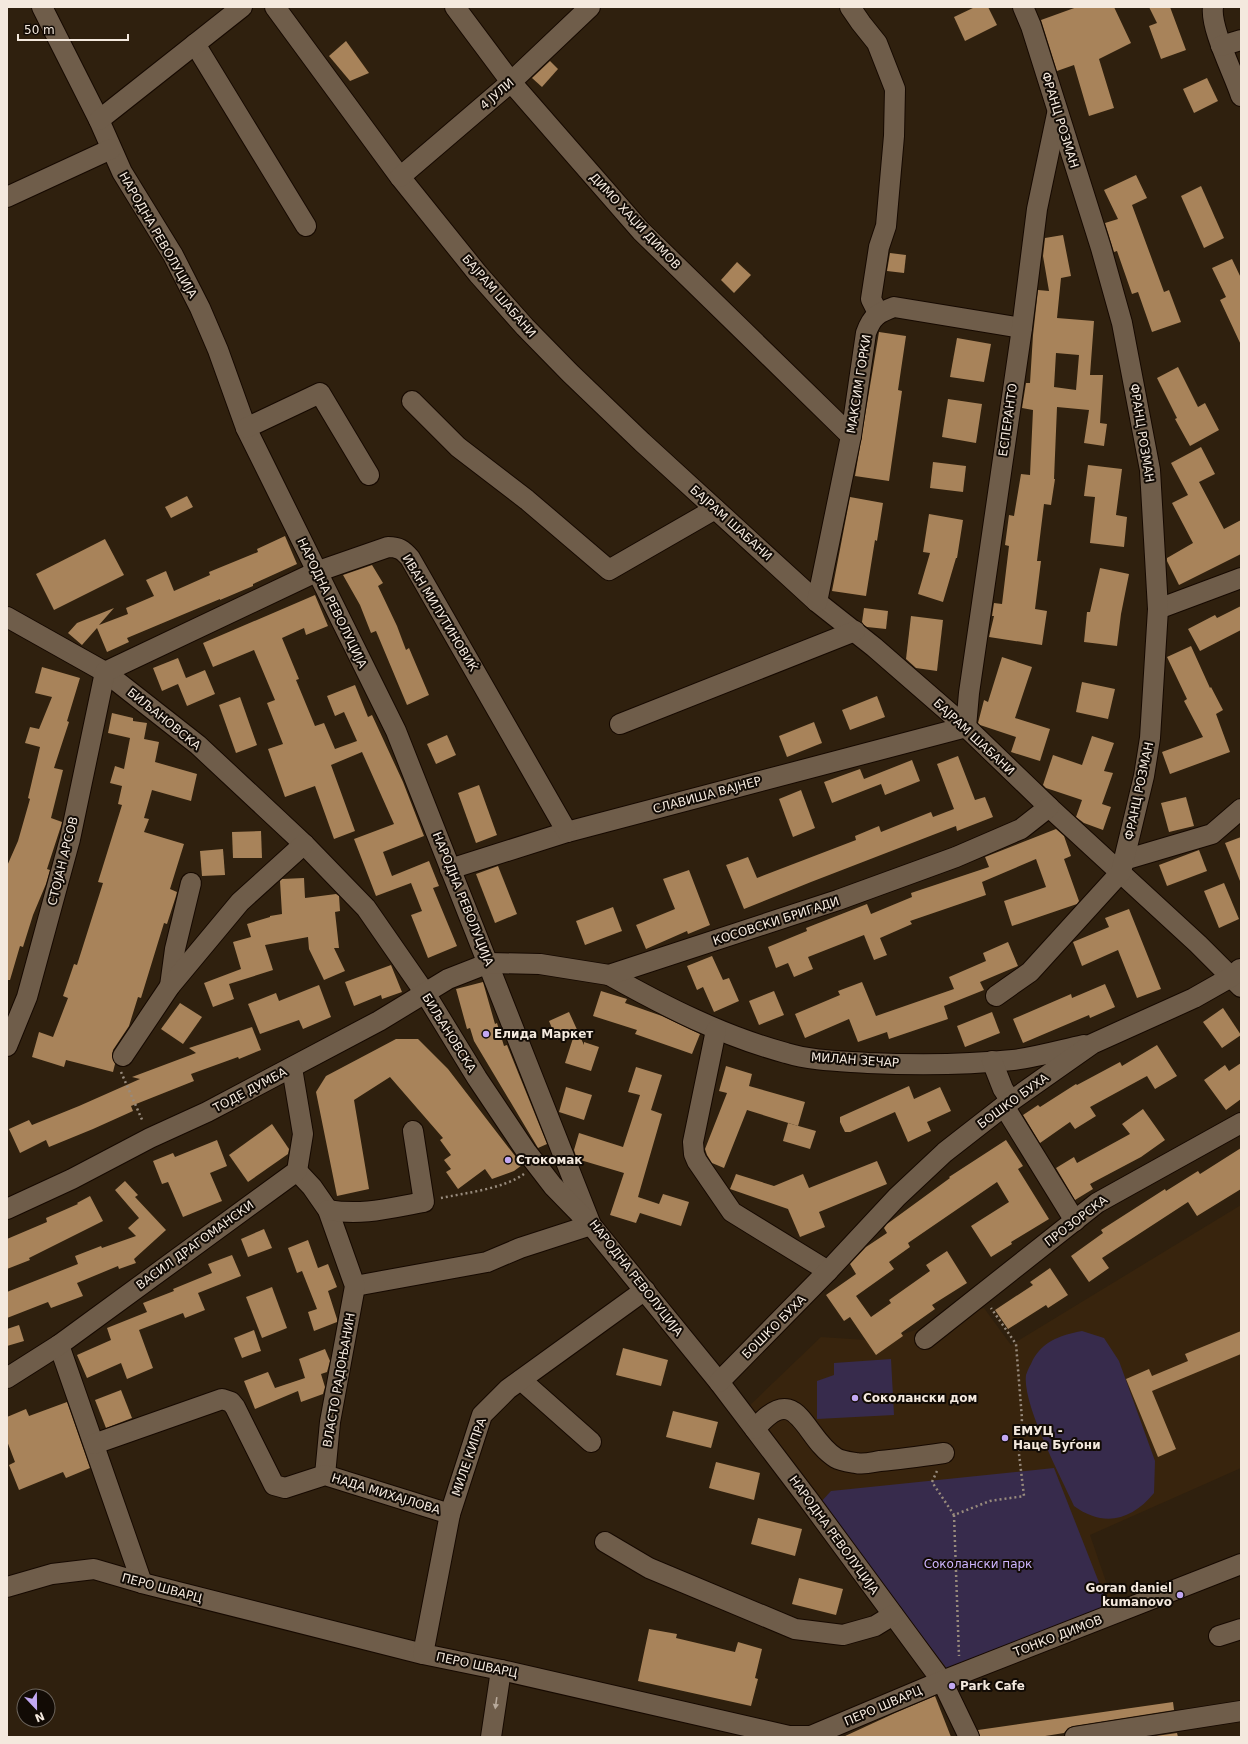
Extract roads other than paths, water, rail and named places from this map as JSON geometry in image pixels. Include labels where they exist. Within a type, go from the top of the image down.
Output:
[{"type":"street","name":"НАРОДНА РЕВОЛУЦИЈА","points":[[42,7],[99,120],[122,172],[173,255],[200,308],[218,350],[246,428],[396,731],[592,1225],[719,1382],[808,1499],[942,1682],[969,1737]]},
{"type":"street","points":[[99,120],[242,7]]},
{"type":"street","name":"БАЈРАМ ШАБАНИ","points":[[275,7],[400,177],[478,274],[525,327],[570,373],[642,442],[817,602],[855,631],[966,727],[1048,807],[1122,866],[1238,978]]},
{"type":"street","name":"ДИМО ХАЏИ ДИМОВ","points":[[455,7],[511,82],[641,231],[851,436]]},
{"type":"street","name":"4 ЈУЛИ","points":[[400,177],[511,82],[590,7]]},
{"type":"street","points":[[850,7],[877,43],[895,89],[894,136],[886,226],[879,247],[871,299],[878,313],[894,307],[1022,328]]},
{"type":"street","name":"ФРАНЦ РОЗМАН","points":[[1023,7],[1031,26],[1101,248],[1122,323],[1150,470],[1158,609],[1150,738],[1144,776],[1122,866]]},
{"type":"street","points":[[1213,7],[1212,14],[1221,46],[1241,96]]},
{"type":"street","points":[[1221,46],[1241,40]]},
{"type":"street","points":[[195,44],[306,226]]},
{"type":"street","name":"ЕСПЕРАНТО","points":[[966,727],[969,693],[1022,328],[1037,209],[1058,113]]},
{"type":"street","points":[[7,197],[112,149]]},
{"type":"street","name":"МАКСИМ ГОРКИ","points":[[817,602],[851,436],[866,333],[869,324],[878,313]]},
{"type":"street","points":[[246,428],[320,394],[369,475]]},
{"type":"street","points":[[412,402],[458,448],[527,500],[609,570],[715,509]]},
{"type":"street","name":"ИВАН МИЛУТИНОВИЌ","points":[[105,672],[316,572],[388,547],[396,547],[402,550],[410,558],[567,832]]},
{"type":"street","points":[[1158,609],[1241,578]]},
{"type":"street","name":"БИЉАНОВСКА","points":[[7,617],[105,672],[198,746],[304,844],[366,908],[425,993],[477,1078],[526,1151],[552,1186],[592,1225]]},
{"type":"street","points":[[620,724],[855,631]]},
{"type":"street","name":"СТОЈАН АРСОВ","points":[[7,1046],[27,997],[70,839],[105,672]]},
{"type":"street","name":"СЛАВИША ВАЈНЕР","points":[[450,869],[567,832],[966,727]]},
{"type":"street","name":"КОСОВСКИ БРИГАДИ","points":[[488,963],[540,964],[610,975],[838,900],[956,857],[1021,829],[1048,807]]},
{"type":"street","points":[[996,996],[1030,972],[1122,866],[1212,834],[1241,809]]},
{"type":"street","points":[[123,1056],[170,986],[240,902],[304,844]]},
{"type":"street","points":[[170,986],[175,949],[191,884]]},
{"type":"street","name":"ТОДЕ ДУМБА","points":[[7,1210],[72,1179],[150,1138],[207,1112],[379,1021],[448,979],[488,963]]},
{"type":"street","name":"МИЛАН ЗЕЧАР","points":[[610,975],[660,1003],[716,1030],[787,1054],[833,1061],[896,1064],[992,1062],[1014,1060],[1092,1044]]},
{"type":"street","name":"БОШКО БУХА","points":[[719,1382],[828,1271],[897,1197],[945,1152],[1007,1103],[1092,1044],[1238,978]]},
{"type":"street","points":[[716,1030],[693,1142],[694,1154],[732,1212],[828,1271]]},
{"type":"street","points":[[992,1062],[1007,1103],[1075,1221]]},
{"type":"street","points":[[292,1068],[303,1134],[297,1171]]},
{"type":"street","name":"ПРОЗОРСКА","points":[[925,1339],[1097,1203],[1241,1123]]},
{"type":"street","points":[[328,1210],[347,1213],[367,1213],[424,1202],[413,1131]]},
{"type":"street","name":"ВЛАСТО РАДОЊАНИН","points":[[297,1171],[312,1187],[328,1210],[355,1286],[330,1422],[325,1475]]},
{"type":"street","name":"ВАСИЛ ДРАГОМАНСКИ","points":[[7,1378],[59,1345],[297,1171]]},
{"type":"street","points":[[355,1286],[487,1262],[520,1248],[592,1225]]},
{"type":"street","name":"МИЛЕ КИПРА","points":[[423,1654],[450,1514],[482,1415],[508,1389],[645,1290]]},
{"type":"street","points":[[59,1345],[142,1583]]},
{"type":"street","points":[[521,1380],[591,1442]]},
{"type":"street","name":"НАДА МИХАЈЛОВА","points":[[94,1444],[222,1399],[230,1402],[235,1407],[274,1485],[285,1488],[325,1475],[450,1514]]},
{"type":"street","points":[[755,1429],[764,1417],[783,1408],[794,1410],[825,1448],[836,1458],[858,1464],[944,1453]]},
{"type":"street","points":[[605,1542],[649,1568],[795,1629],[815,1633],[843,1635],[875,1626],[893,1615]]},
{"type":"street","name":"ТОНКО ДИМОВ","points":[[942,1682],[1241,1564]]},
{"type":"street","name":"ПЕРО ШВАРЦ","points":[[7,1587],[52,1574],[94,1569],[142,1583],[423,1654],[502,1670],[789,1736],[811,1736],[942,1682]]},
{"type":"street","points":[[1219,1636],[1241,1629]]},
{"type":"street","points":[[491,1737],[502,1670]]},
{"type":"street","points":[[1075,1737],[1241,1711]]},
{"type":"place","name":"Елида Маркет","points":[[486,1034]]},
{"type":"place","name":"Стокомак","points":[[508,1160]]},
{"type":"place","name":"Соколански дом","points":[[855,1398]]},
{"type":"place","name":"ЕМУЦ - Наце Буѓони","points":[[1005,1438]]},
{"type":"place","name":"Goran daniel kumanovo","points":[[1180,1595]]},
{"type":"place","name":"Park Cafe","points":[[952,1686]]},
{"type":"park label","name":"Соколански парк","points":[[978,1564]]}]
